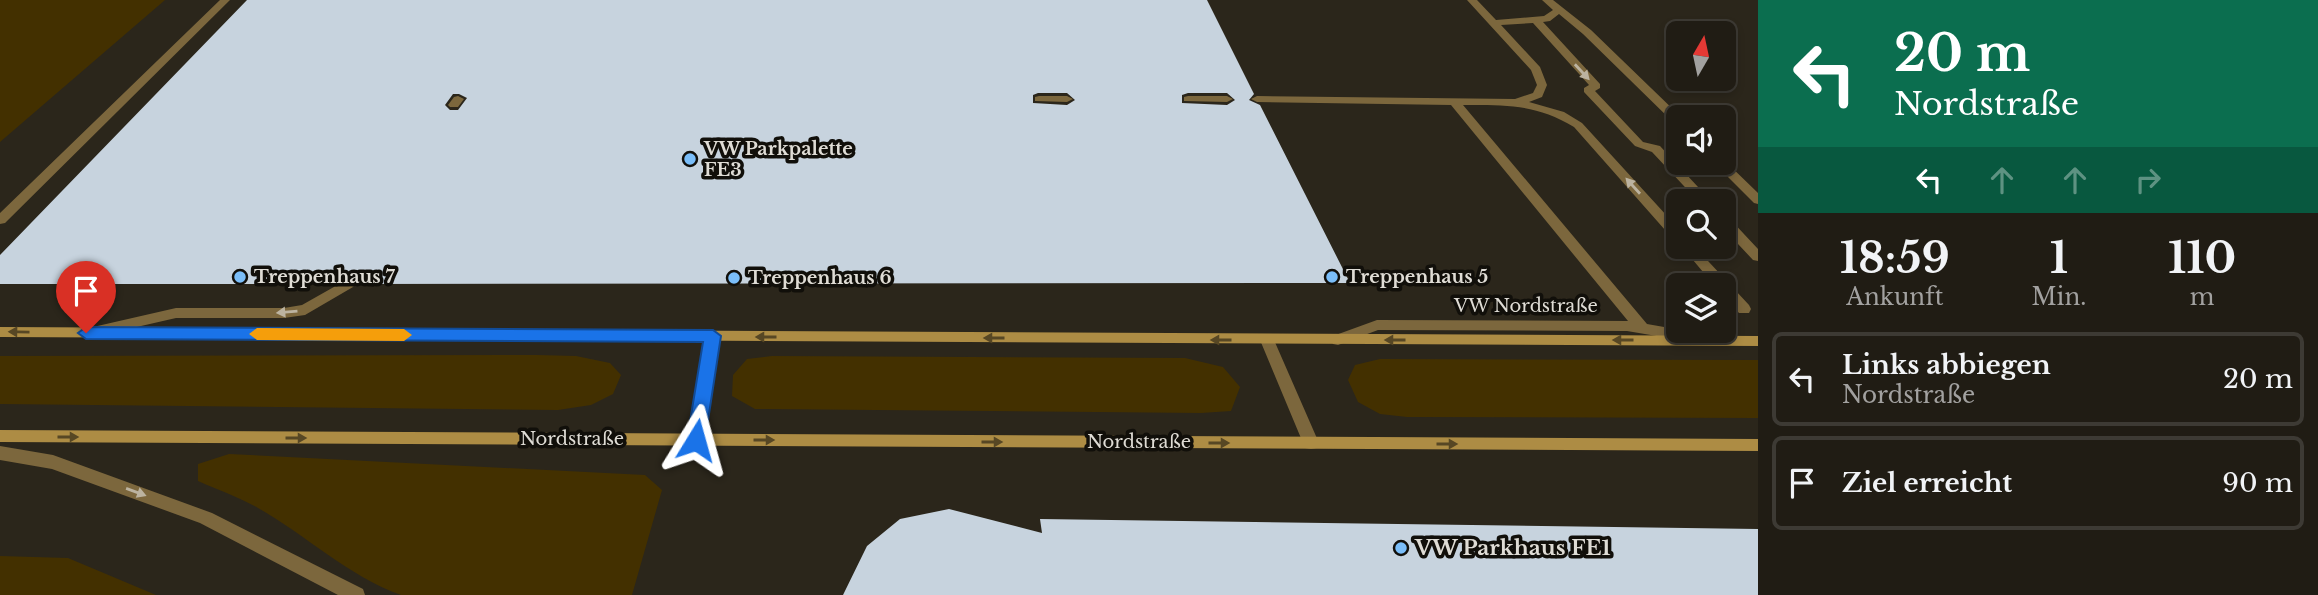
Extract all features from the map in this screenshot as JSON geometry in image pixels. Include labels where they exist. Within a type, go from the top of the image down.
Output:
[{"type":"street","points":[[0,220],[226,0]]},
{"type":"street","points":[[1472,0],[1536,69],[1542,85],[1538,96],[1518,102]]},
{"type":"street","points":[[1547,0],[1587,32],[1666,109]]},
{"type":"street","points":[[1494,23],[1547,19],[1560,9]]},
{"type":"street","points":[[1537,21],[1596,86],[1588,90],[1639,144],[1656,149],[1694,189]]},
{"type":"street","points":[[1039,99],[1067,99]]},
{"type":"street","points":[[1188,99],[1221,99]]},
{"type":"street","points":[[1257,99],[1518,102],[1560,114],[1578,125],[1666,223]]},
{"type":"street","points":[[1454,101],[1654,340]]},
{"type":"street","points":[[1732,175],[1758,200]]},
{"type":"street","points":[[1736,234],[1758,257]]},
{"type":"street","points":[[1699,259],[1711,273]]},
{"type":"street","points":[[86,333],[176,313],[284,313],[305,310],[348,284]]},
{"type":"street","points":[[1736,300],[1744,309]]},
{"type":"street","name":"VW Nordstraße","points":[[1338,340],[1377,325],[1613,326],[1666,332]]},
{"type":"street","points":[[0,332],[1666,340]]},
{"type":"street","points":[[696,440],[713,336]]},
{"type":"street","points":[[1267,340],[1311,443]]},
{"type":"street","points":[[1736,341],[1758,341]]},
{"type":"street","name":"Nordstraße","points":[[0,436],[1758,445]]},
{"type":"street","points":[[0,453],[54,463],[206,518],[356,595]]},
{"type":"shaded area","points":[[0,0],[165,0],[0,142]]},
{"type":"shaded area","points":[[0,356],[576,356],[610,363],[621,375],[613,394],[591,405],[558,410],[0,404]]},
{"type":"shaded area","points":[[772,356],[1185,358],[1223,367],[1240,387],[1231,411],[1201,413],[755,409],[732,396],[733,375],[747,359]]},
{"type":"shaded area","points":[[1380,359],[1758,360],[1758,418],[1407,417],[1380,414],[1358,402],[1348,380],[1355,365]]},
{"type":"shaded area","points":[[229,454],[645,475],[662,490],[632,595],[401,595],[363,577],[258,508],[198,481],[198,464]]},
{"type":"shaded area","points":[[0,556],[68,558],[156,595],[0,595]]},
{"type":"building","name":"VW Parkpalette FE3","points":[[247,0],[1207,0],[1254,94],[1249,100],[1260,105],[1350,283],[358,284],[347,277],[334,284],[0,284],[0,255]],"holes":[[[1067,93],[1075,100],[1067,105],[1033,103],[1033,95]],[[1227,93],[1235,100],[1227,105],[1182,103],[1182,95]],[[453,94],[467,98],[458,110],[450,110],[445,105]]]},
{"type":"building","name":"VW Parkhaus FE1","points":[[949,509],[1042,533],[1040,519],[1758,529],[1758,595],[843,595],[867,546],[900,519]]},
{"type":"slow traffic","points":[[257,334],[404,335]]},
{"type":"place","name":"VW Parkpalette FE3","points":[[690,159]]},
{"type":"place","name":"Treppenhaus 7","points":[[240,277]]},
{"type":"place","name":"Treppenhaus 5","points":[[1332,277]]},
{"type":"place","name":"Treppenhaus 6","points":[[734,278]]},
{"type":"place","name":"VW Parkhaus FE1","points":[[1401,548]]},
{"type":"route","points":[[86,333],[713,336],[696,440]]}]
